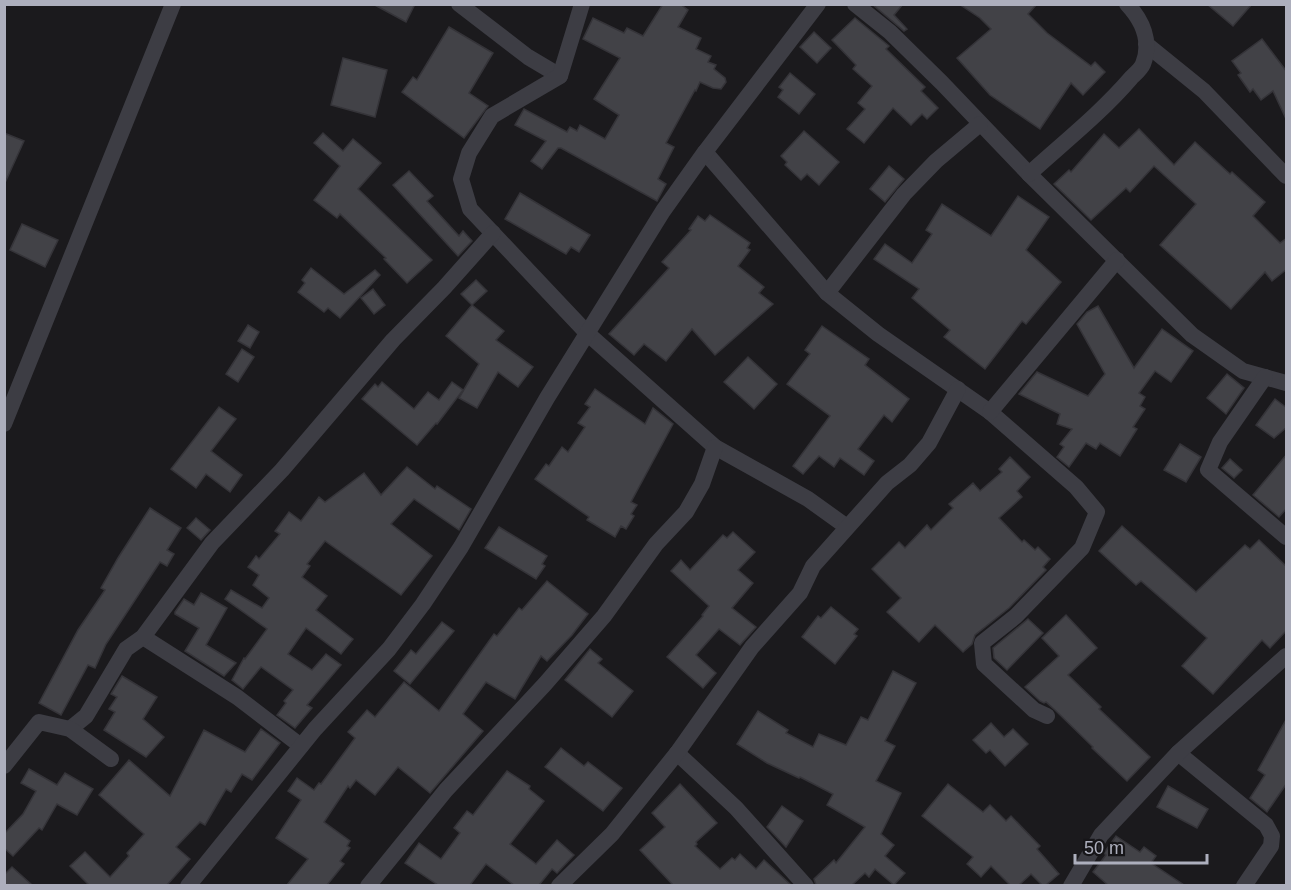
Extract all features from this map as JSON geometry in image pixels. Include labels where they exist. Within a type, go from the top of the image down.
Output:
[{"type":"street","points":[[4,424],[173,4]]},
{"type":"street","points":[[459,4],[528,57],[560,76]]},
{"type":"street","points":[[582,4],[560,76],[492,116],[469,153],[461,179],[470,209],[587,333],[715,447],[808,499],[847,527]]},
{"type":"street","points":[[188,885],[315,729],[389,649],[423,604],[461,548],[587,333],[629,270],[663,211],[818,4]]},
{"type":"street","points":[[855,4],[890,32],[942,83],[1029,174],[1192,335],[1243,372],[1287,383]]},
{"type":"street","points":[[1029,174],[1122,89],[1143,64],[1146,44],[1145,29],[1127,4]]},
{"type":"street","points":[[1146,44],[1204,91],[1287,176]]},
{"type":"street","points":[[827,293],[904,194],[936,161],[980,124]]},
{"type":"street","points":[[705,152],[827,293],[878,334],[990,412],[1076,487],[1097,512],[1082,548],[1016,616],[982,643],[984,664],[1034,710],[1047,716]]},
{"type":"street","points":[[70,729],[86,716],[126,649],[143,637],[212,543],[282,470],[393,340],[493,233]]},
{"type":"street","points":[[990,412],[1117,260]]},
{"type":"street","points":[[1265,377],[1220,441],[1208,470],[1287,537]]},
{"type":"street","points":[[559,885],[612,834],[677,753],[752,647],[800,593],[813,566],[887,483],[910,465],[929,443],[958,389]]},
{"type":"street","points":[[368,885],[446,790],[545,684],[604,615],[656,544],[686,512],[702,484],[715,447]]},
{"type":"street","points":[[143,637],[237,697],[302,746]]},
{"type":"street","points":[[1071,885],[1101,835],[1178,753],[1287,656]]},
{"type":"street","points":[[4,766],[39,722],[70,729],[111,759]]},
{"type":"street","points":[[677,753],[736,808],[806,885]]},
{"type":"street","points":[[1178,753],[1266,825],[1272,836],[1271,846],[1244,885]]},
{"type":"building","points":[[373,4],[415,4],[406,22]]},
{"type":"building","points":[[663,4],[680,4],[688,10],[678,27],[701,38],[696,49],[711,56],[708,62],[716,65],[714,69],[725,78],[726,82],[721,89],[700,82],[695,90],[666,143],[674,147],[658,179],[666,184],[657,201],[561,148],[558,148],[542,169],[531,161],[546,141],[515,125],[524,109],[567,132],[570,127],[577,131],[580,125],[605,139],[619,115],[594,99],[620,58],[583,39],[593,18],[624,33],[627,28],[643,36]]},
{"type":"building","points":[[872,4],[903,4],[894,15],[907,29],[904,31]]},
{"type":"building","points":[[959,4],[1037,4],[1028,14],[1047,33],[1091,66],[1095,62],[1105,72],[1083,95],[1071,83],[1040,129],[990,95],[957,58],[991,29],[980,18]]},
{"type":"building","points":[[1207,4],[1252,4],[1233,26]]},
{"type":"building","points":[[855,18],[889,46],[886,49],[925,87],[921,91],[938,108],[927,119],[922,114],[911,125],[893,108],[864,143],[847,129],[865,109],[858,103],[872,86],[853,69],[856,65],[832,40]]},
{"type":"building","points":[[449,27],[493,53],[469,93],[488,106],[464,138],[402,92],[413,77],[417,80]]},
{"type":"building","points":[[814,32],[831,48],[817,63],[800,47]]},
{"type":"building","points":[[1262,39],[1287,72],[1287,121],[1273,91],[1261,100],[1253,89],[1250,92],[1238,75],[1241,73],[1232,61]]},
{"type":"building","points":[[343,58],[387,70],[375,117],[331,105]]},
{"type":"building","points":[[790,73],[815,94],[799,114],[778,97],[783,90],[779,87]]},
{"type":"building","points":[[1139,129],[1174,165],[1195,142],[1265,202],[1253,216],[1280,243],[1287,238],[1287,269],[1272,281],[1265,272],[1231,309],[1160,245],[1196,204],[1154,166],[1130,192],[1126,188],[1091,220],[1054,184],[1069,170],[1071,172],[1104,134],[1119,148]]},
{"type":"building","points":[[804,131],[839,162],[819,185],[807,174],[801,180],[785,165],[787,162],[781,156]]},
{"type":"building","points":[[4,133],[24,141],[4,185]]},
{"type":"building","points":[[323,133],[343,151],[353,139],[381,163],[358,189],[432,260],[407,283],[384,259],[386,258],[340,214],[337,218],[314,200],[340,166],[314,143]]},
{"type":"building","points":[[889,166],[904,179],[885,202],[870,189]]},
{"type":"building","points":[[409,171],[433,196],[427,201],[459,236],[463,231],[472,241],[458,256],[393,185]]},
{"type":"building","points":[[520,193],[590,235],[579,252],[571,247],[566,254],[505,219]]},
{"type":"building","points":[[1018,196],[1049,217],[1026,250],[1061,282],[1026,324],[1022,321],[985,369],[944,337],[950,330],[912,298],[919,289],[874,259],[885,244],[912,263],[932,234],[926,230],[942,204],[991,236]]},
{"type":"building","points":[[710,215],[750,243],[747,248],[750,250],[738,266],[764,287],[759,293],[773,304],[715,355],[692,329],[666,361],[644,344],[634,355],[609,334],[669,268],[662,262],[691,230],[689,229],[698,216],[705,221]]},
{"type":"building","points":[[22,224],[58,240],[45,267],[10,250]]},
{"type":"building","points":[[311,268],[344,294],[375,270],[380,275],[340,318],[328,308],[324,312],[298,292],[305,283],[302,280]]},
{"type":"building","points":[[476,280],[487,291],[472,305],[461,294]]},
{"type":"building","points":[[373,289],[385,305],[374,314],[361,298]]},
{"type":"building","points":[[472,305],[504,331],[496,340],[533,367],[518,387],[498,372],[477,408],[459,398],[479,364],[446,336]]},
{"type":"building","points":[[1098,306],[1134,368],[1162,329],[1193,351],[1171,382],[1155,371],[1139,393],[1145,397],[1140,406],[1145,409],[1133,427],[1137,429],[1120,456],[1100,443],[1096,449],[1086,443],[1069,467],[1057,457],[1064,447],[1060,444],[1072,429],[1057,424],[1060,414],[1019,394],[1037,372],[1088,396],[1105,374],[1077,324],[1087,312]]},
{"type":"building","points":[[248,325],[259,332],[250,348],[238,341]]},
{"type":"building","points":[[822,326],[869,359],[865,365],[909,399],[892,422],[884,415],[858,449],[874,461],[864,475],[840,458],[834,467],[819,456],[803,474],[793,466],[830,416],[787,384],[810,354],[805,350]]},
{"type":"building","points":[[242,349],[254,357],[238,382],[226,374]]},
{"type":"building","points":[[748,357],[777,384],[754,409],[724,382]]},
{"type":"building","points":[[1227,374],[1244,388],[1226,414],[1207,398]]},
{"type":"building","points":[[382,382],[414,409],[428,392],[439,400],[452,382],[463,390],[437,424],[417,445],[362,399],[375,384],[378,387]]},
{"type":"building","points":[[595,389],[645,424],[653,408],[673,424],[631,502],[637,505],[631,514],[634,516],[626,529],[621,526],[615,537],[587,520],[589,517],[535,479],[546,464],[549,466],[562,447],[568,452],[585,427],[578,423],[590,407],[585,404]]},
{"type":"building","points":[[1275,399],[1287,408],[1287,427],[1274,438],[1256,425]]},
{"type":"building","points":[[219,407],[236,419],[211,451],[242,475],[230,492],[206,474],[196,488],[171,469]]},
{"type":"building","points":[[1180,444],[1201,457],[1186,482],[1164,470]]},
{"type":"building","points":[[1287,454],[1287,508],[1279,517],[1253,495]]},
{"type":"building","points":[[1010,457],[1030,477],[1017,491],[1022,497],[999,518],[1022,542],[1024,540],[1035,550],[1038,547],[1050,559],[1043,567],[1046,570],[1009,608],[975,635],[972,644],[963,652],[935,625],[919,642],[887,612],[901,598],[872,569],[899,542],[905,548],[927,525],[931,530],[953,508],[949,504],[973,483],[980,491],[1002,472],[999,469]]},
{"type":"building","points":[[1230,459],[1242,470],[1234,478],[1222,468]]},
{"type":"building","points":[[407,467],[435,489],[437,486],[471,509],[459,530],[414,499],[391,524],[432,556],[401,595],[325,541],[307,564],[310,566],[302,577],[327,596],[316,610],[353,639],[341,654],[306,628],[288,654],[312,670],[326,654],[341,665],[307,705],[312,708],[295,728],[277,715],[293,690],[261,667],[243,689],[232,680],[244,658],[267,629],[225,599],[231,590],[262,608],[269,598],[253,585],[259,575],[248,567],[256,556],[259,559],[280,534],[275,531],[289,512],[301,521],[319,497],[325,502],[364,473],[381,495]]},
{"type":"building","points":[[150,508],[181,528],[167,550],[174,554],[167,566],[160,562],[106,644],[95,668],[88,665],[61,715],[39,703],[78,630],[105,590],[101,588],[118,558]]},
{"type":"building","points":[[196,518],[210,530],[201,540],[187,528]]},
{"type":"building","points":[[1122,526],[1196,592],[1245,545],[1250,549],[1259,540],[1287,567],[1287,630],[1270,648],[1262,640],[1213,694],[1182,666],[1207,638],[1141,581],[1136,585],[1099,551]]},
{"type":"building","points":[[499,527],[547,556],[542,564],[545,566],[536,579],[485,548]]},
{"type":"building","points":[[733,532],[755,552],[738,570],[753,583],[732,608],[756,627],[740,645],[719,629],[696,655],[716,673],[703,688],[667,657],[709,606],[671,571],[681,560],[690,570],[723,535],[727,538]]},
{"type":"building","points":[[547,581],[588,614],[572,635],[547,661],[541,656],[515,699],[486,682],[463,714],[483,731],[430,793],[398,767],[375,795],[356,780],[350,788],[348,786],[324,822],[350,841],[347,846],[350,848],[340,861],[344,864],[327,885],[287,885],[308,859],[276,838],[301,800],[288,791],[297,778],[314,790],[319,783],[321,784],[355,738],[348,732],[367,710],[375,717],[404,682],[439,711],[494,634],[497,636],[519,608],[522,610]]},
{"type":"building","points":[[201,593],[227,608],[206,645],[236,663],[224,676],[185,651],[199,628],[175,612],[184,599],[194,605]]},
{"type":"building","points":[[831,607],[858,629],[854,634],[857,636],[835,664],[802,637],[818,616],[821,618]]},
{"type":"building","points":[[1066,615],[1097,648],[1068,675],[1101,707],[1099,709],[1150,757],[1127,781],[1055,710],[1046,702],[1040,701],[1025,687],[1059,656],[1042,638]]},
{"type":"building","points":[[1028,619],[1043,633],[1007,670],[994,658],[993,648]]},
{"type":"building","points":[[442,622],[454,631],[410,684],[394,671],[411,650],[416,654]]},
{"type":"building","points":[[590,649],[602,659],[598,663],[633,691],[612,717],[565,680]]},
{"type":"building","points":[[893,671],[916,683],[885,741],[895,746],[876,781],[901,793],[881,834],[894,845],[885,856],[905,873],[894,885],[875,869],[869,877],[865,873],[852,885],[816,885],[814,879],[834,860],[836,863],[865,827],[827,805],[833,794],[767,763],[737,744],[758,711],[788,730],[786,733],[813,747],[819,734],[846,745],[861,717],[868,720]]},
{"type":"building","points":[[122,676],[157,697],[143,719],[164,737],[146,757],[104,730],[115,712],[109,709],[117,697],[111,694]]},
{"type":"building","points":[[1287,718],[1287,783],[1267,812],[1250,798],[1265,775],[1258,770]]},
{"type":"building","points":[[991,723],[1004,737],[1013,729],[1028,744],[1005,766],[990,750],[986,753],[973,740]]},
{"type":"building","points":[[261,729],[280,743],[252,780],[242,774],[231,792],[226,789],[205,825],[200,822],[176,847],[190,859],[167,885],[89,885],[70,866],[85,852],[110,877],[129,856],[127,853],[144,834],[99,795],[129,760],[170,796],[204,730],[245,752]]},
{"type":"building","points":[[561,748],[584,766],[588,762],[622,788],[603,811],[545,767]]},
{"type":"building","points":[[29,769],[57,785],[65,773],[93,789],[77,815],[57,804],[42,830],[39,828],[13,856],[4,848],[4,834],[23,814],[36,791],[21,783]]},
{"type":"building","points":[[507,771],[530,786],[529,789],[544,801],[510,844],[536,864],[557,840],[574,855],[557,873],[552,869],[539,885],[514,885],[486,864],[470,885],[438,885],[405,863],[419,843],[441,859],[460,833],[454,828],[467,811],[473,815]]},
{"type":"building","points":[[680,784],[717,823],[696,842],[695,846],[720,869],[740,854],[756,869],[764,860],[791,885],[673,885],[640,850],[665,827],[652,813]]},
{"type":"building","points":[[948,784],[983,812],[990,805],[1006,821],[1011,816],[1040,846],[1037,849],[1059,874],[1046,885],[1042,885],[1031,874],[1019,885],[1010,885],[991,866],[981,877],[967,864],[973,857],[922,816]]},
{"type":"building","points":[[1168,786],[1208,809],[1197,828],[1157,807]]},
{"type":"building","points":[[782,806],[803,821],[786,847],[767,827]]},
{"type":"building","points":[[1116,836],[1140,852],[1144,847],[1156,856],[1151,863],[1184,885],[1108,885],[1093,872],[1106,855],[1104,853]]},
{"type":"building","points":[[12,867],[32,885],[4,885],[4,875]]}]
